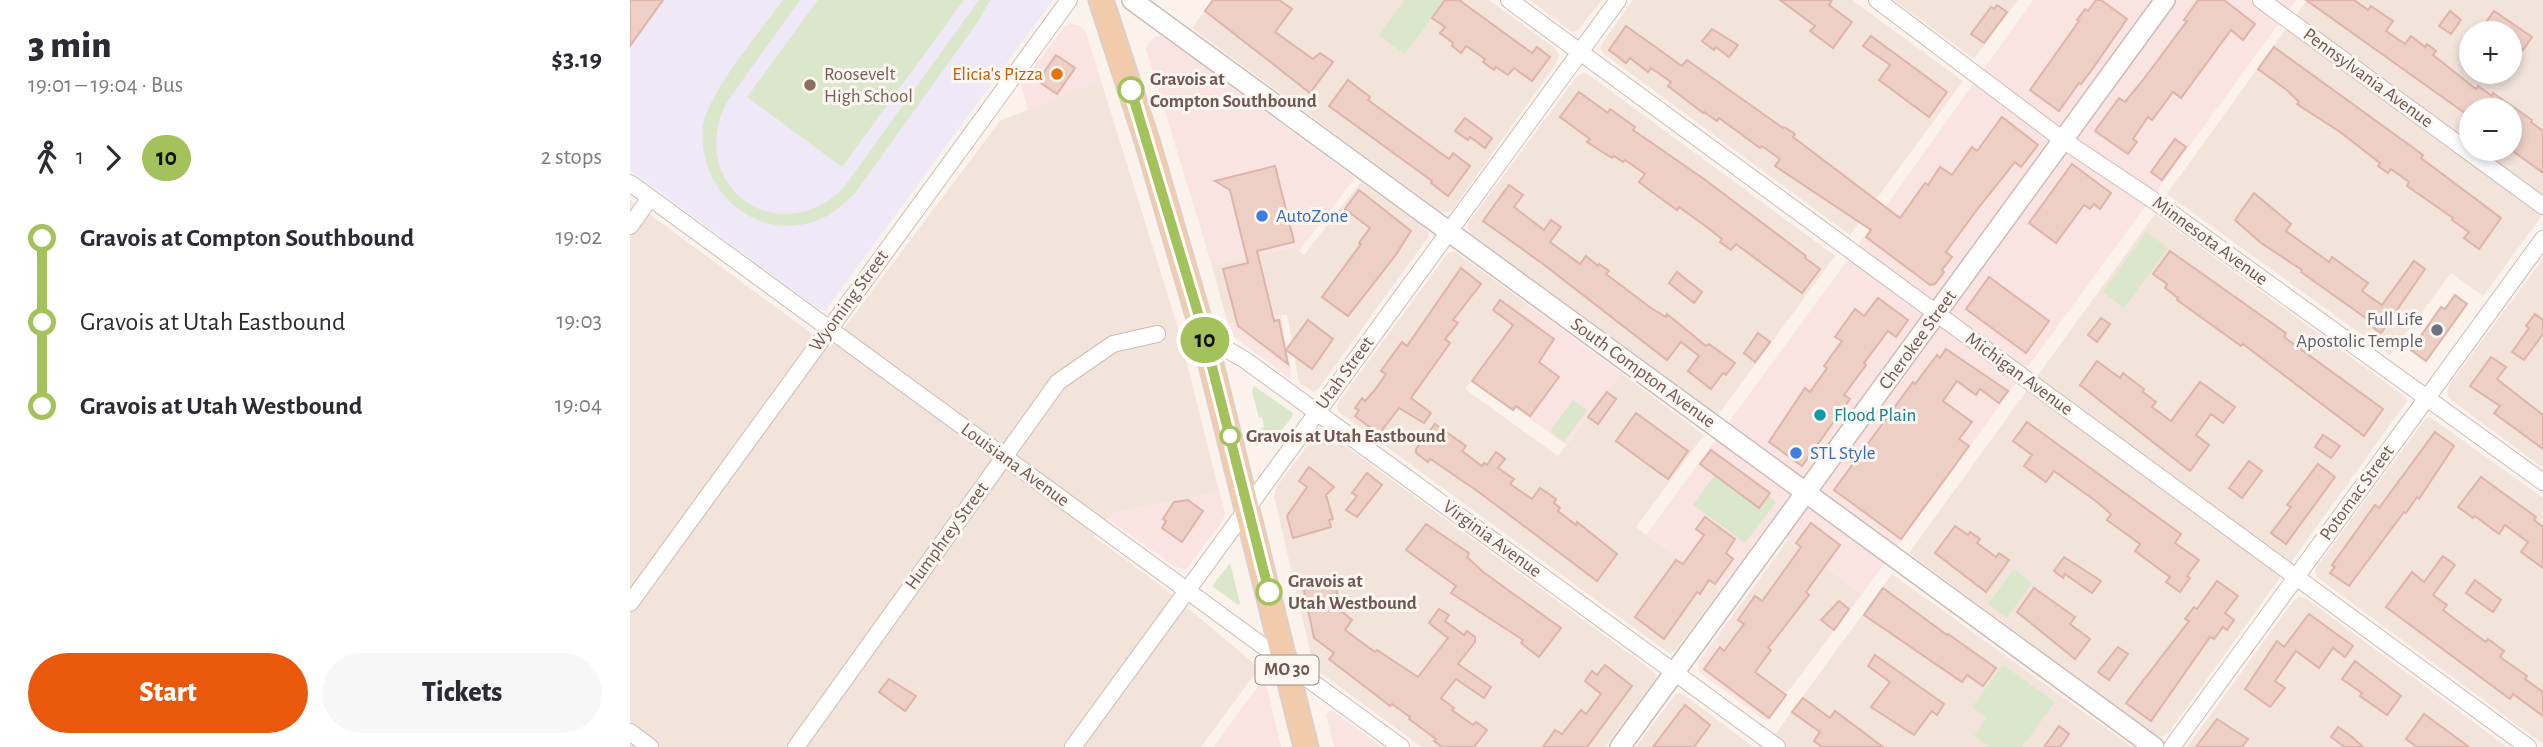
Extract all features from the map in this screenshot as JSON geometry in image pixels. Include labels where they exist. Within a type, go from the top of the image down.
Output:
[{"type":"main road","name":"MO 30","points":[[1101,0],[1172,222],[1204,336],[1307,747]]},
{"type":"street","name":"Wyoming Street","points":[[630,603],[1069,0]]},
{"type":"street","name":"South Compton Avenue","points":[[1132,0],[2154,747]]},
{"type":"street","name":"Michigan Avenue","points":[[1510,0],[2528,747]]},
{"type":"street","name":"Utah Street","points":[[1073,747],[1618,0]]},
{"type":"street","name":"Minnesota Avenue","points":[[1877,0],[2063,140],[2157,202],[2543,482]]},
{"type":"street","name":"Cherokee Street","points":[[1620,747],[2165,0]]},
{"type":"street","name":"Pennsylvania Avenue","points":[[2261,0],[2543,206]]},
{"type":"street","name":"Louisiana Avenue","points":[[630,183],[1401,747]]},
{"type":"street","points":[[630,226],[650,198]]},
{"type":"street","name":"Potomac Street","points":[[2172,747],[2543,240]]},
{"type":"street","name":"Humphrey Street","points":[[796,747],[1058,382],[1113,344],[1157,334]]},
{"type":"street","name":"Virginia Avenue","points":[[1204,336],[1245,360],[1777,747]]},
{"type":"street","points":[[630,732],[650,747]]},
{"type":"shaded area","name":"Roosevelt High School","points":[[630,0],[1053,0],[825,311],[817,308],[630,170]]},
{"type":"shaded area","points":[[1213,0],[1489,0],[1556,49],[1559,56],[1453,209],[1441,212],[1192,28]]},
{"type":"shaded area","points":[[1530,0],[1602,0],[1577,31],[1571,31]]},
{"type":"shaded area","points":[[1633,0],[1852,0],[1963,81],[1850,235],[1603,53],[1600,48],[1603,42]]},
{"type":"shaded area","points":[[1894,0],[2018,0],[1974,59]]},
{"type":"shaded area","points":[[2033,0],[2296,0],[1862,594],[1768,525],[1720,590],[1646,535],[1844,265]]},
{"type":"shaded area","points":[[2307,0],[2543,0],[2543,214],[2483,296],[2451,273],[2390,355],[2167,194]]},
{"type":"shaded area","points":[[1071,24],[1080,26],[1086,32],[1101,81],[1028,111],[1021,85],[1064,27]]},
{"type":"shaded area","points":[[1162,36],[1355,178],[1299,251],[1293,247],[1212,266],[1146,49],[1155,37]]},
{"type":"shaded area","points":[[1583,73],[1835,256],[1718,415],[1470,233],[1468,228],[1469,222],[1577,76]]},
{"type":"shaded area","points":[[1101,81],[1178,328],[1219,491],[1111,513],[1093,536],[1165,589],[1259,668],[1201,747],[630,747],[630,200],[830,347],[1000,121]]},
{"type":"shaded area","points":[[1361,182],[1423,226],[1429,236],[1314,392],[1299,383],[1287,314],[1228,324],[1212,266],[1293,247],[1304,255]]},
{"type":"shaded area","points":[[2155,214],[2404,396],[2407,401],[2169,732],[2163,736],[2156,736],[1909,553]]},
{"type":"shaded area","points":[[1454,251],[1526,303],[1465,389],[1558,456],[1621,373],[1704,435],[1636,527],[1720,590],[1676,650],[1670,654],[1339,412],[1337,406],[1340,400],[1448,253]]},
{"type":"shaded area","points":[[2543,259],[2543,468],[2450,399],[2447,394],[2449,385]]},
{"type":"shaded area","points":[[1526,303],[1621,373],[1566,445],[1473,377]]},
{"type":"shaded area","points":[[1281,315],[1291,373],[1289,378],[1233,336],[1228,324]]},
{"type":"shaded area","points":[[2430,417],[2543,498],[2543,744],[2317,577],[2315,571],[2318,565],[2426,418]]},
{"type":"shaded area","points":[[1322,429],[1653,671],[1655,680],[1605,747],[1422,747],[1317,670],[1313,664],[1274,496],[1277,486]]},
{"type":"shaded area","points":[[1219,491],[1225,513],[1223,520],[1186,569],[1175,567],[1107,518],[1111,513]]},
{"type":"shaded area","points":[[1788,540],[1862,594],[1787,693],[1714,641]]},
{"type":"shaded area","points":[[1892,574],[2132,747],[1766,747]]},
{"type":"shaded area","points":[[2299,597],[2307,599],[2507,747],[2187,747],[2294,600]]},
{"type":"shaded area","points":[[1714,641],[1787,693],[1766,721],[1699,672],[1698,662]]},
{"type":"shaded area","points":[[1264,685],[1281,747],[1214,747],[1258,686]]},
{"type":"shaded area","points":[[1680,693],[1753,747],[1636,747],[1675,695]]},
{"type":"shaded area","points":[[1330,710],[1382,747],[1334,747],[1326,715]]},
{"type":"green space","points":[[783,0],[800,0],[727,102],[717,132],[718,160],[728,183],[745,201],[767,211],[792,214],[819,206],[844,187],[979,0],[990,0],[980,19],[855,193],[826,217],[798,225],[775,225],[754,219],[736,207],[721,191],[710,172],[703,150],[703,126],[714,97]]},
{"type":"green space","points":[[818,0],[964,0],[842,167],[747,97]]},
{"type":"green space","points":[[1404,0],[1444,0],[1405,54],[1379,35]]},
{"type":"green space","points":[[2146,232],[2168,248],[2124,308],[2103,292]]},
{"type":"green space","points":[[1254,386],[1293,413],[1270,445],[1265,443],[1261,428],[1264,427],[1262,417],[1259,418],[1252,391]]},
{"type":"green space","points":[[1573,400],[1587,410],[1564,442],[1550,431]]},
{"type":"green space","points":[[1715,475],[1758,507],[1768,495],[1776,502],[1745,543],[1693,505]]},
{"type":"green space","points":[[1230,563],[1240,603],[1238,605],[1212,586]]},
{"type":"green space","points":[[2014,569],[2032,583],[2007,618],[1988,604]]},
{"type":"green space","points":[[2003,665],[2055,702],[2022,747],[1989,747],[1974,736],[1987,718],[1972,707]]},
{"type":"building","points":[[630,0],[663,0],[630,46]]},
{"type":"building","points":[[1213,0],[1279,0],[1292,9],[1275,32],[1313,59],[1320,53],[1333,62],[1310,93],[1205,11]]},
{"type":"building","points":[[1445,0],[1459,0],[1532,53],[1537,47],[1550,57],[1532,81],[1514,68],[1508,75],[1496,67],[1494,70],[1483,62],[1485,59],[1466,46],[1461,53],[1440,33],[1445,27],[1432,18]]},
{"type":"building","points":[[1780,0],[1832,0],[1829,5],[1852,22],[1833,48],[1810,31],[1815,26]]},
{"type":"building","points":[[2096,0],[2101,0],[2127,19],[2059,111],[2030,90],[2085,9],[2088,11]]},
{"type":"building","points":[[2198,0],[2224,0],[2255,24],[2243,40],[2231,30],[2181,98],[2173,92],[2152,120],[2148,117],[2133,139],[2137,142],[2128,154],[2095,131],[2119,98],[2125,102],[2143,80],[2187,21],[2184,20]]},
{"type":"building","points":[[2306,0],[2354,0],[2368,10],[2371,6],[2393,21],[2386,31],[2405,44],[2411,36],[2425,47],[2427,44],[2436,51],[2433,55],[2459,76],[2459,84],[2470,84],[2476,89],[2478,86],[2492,96],[2493,93],[2500,98],[2459,98],[2459,109]]},
{"type":"building","points":[[1997,5],[2007,12],[1984,43],[1971,34],[1991,7],[1994,9]]},
{"type":"building","points":[[2450,11],[2461,20],[2451,34],[2439,26]]},
{"type":"building","points":[[2494,11],[2509,21],[2487,21]]},
{"type":"building","points":[[1626,26],[1682,66],[1687,60],[1795,134],[1793,137],[1900,218],[1940,167],[1952,175],[1972,147],[1977,151],[2002,117],[2038,145],[2021,167],[2015,162],[1976,211],[1946,252],[1952,257],[1942,270],[1944,272],[1935,284],[1930,285],[1866,237],[1871,230],[1775,166],[1780,159],[1719,118],[1717,121],[1703,113],[1668,86],[1671,82],[1651,68],[1648,72],[1630,58],[1626,63],[1609,50]]},
{"type":"building","points":[[1712,29],[1738,45],[1729,57],[1702,41]]},
{"type":"building","points":[[2522,30],[2532,37],[2522,49]]},
{"type":"building","points":[[1871,36],[1947,92],[1929,117],[1879,80],[1890,65],[1863,46]]},
{"type":"building","points":[[2274,47],[2423,155],[2421,158],[2501,218],[2479,249],[2464,238],[2469,232],[2407,186],[2409,182],[2391,169],[2388,173],[2378,166],[2380,163],[2297,104],[2299,102],[2288,91],[2258,69]]},
{"type":"building","name":"Elicia's Pizza","points":[[1056,55],[1075,68],[1057,94],[1038,81]]},
{"type":"building","points":[[1348,80],[1370,97],[1368,100],[1449,159],[1453,153],[1470,166],[1448,196],[1431,183],[1432,181],[1329,106]]},
{"type":"building","points":[[1579,92],[1608,113],[1610,109],[1635,127],[1633,130],[1704,179],[1806,256],[1805,258],[1820,269],[1802,293],[1736,244],[1731,250],[1704,225],[1652,192],[1639,182],[1645,174],[1625,160],[1623,162],[1614,156],[1612,158],[1587,142],[1590,139],[1560,117]]},
{"type":"building","points":[[2522,113],[2543,131],[2543,173],[2522,158]]},
{"type":"building","points":[[1465,118],[1492,138],[1485,148],[1470,137],[1468,140],[1455,131]]},
{"type":"building","points":[[2175,139],[2186,147],[2162,180],[2151,172]]},
{"type":"building","points":[[2072,164],[2111,193],[2100,209],[2094,204],[2090,209],[2084,205],[2056,243],[2029,223]]},
{"type":"building","points":[[1275,166],[1294,242],[1257,251],[1274,321],[1279,320],[1288,364],[1238,326],[1223,269],[1248,263],[1230,190],[1215,181]]},
{"type":"building","points":[[1509,185],[1523,195],[1514,207],[1544,230],[1551,220],[1561,227],[1550,242],[1580,264],[1586,256],[1598,266],[1599,264],[1609,271],[1606,274],[1651,308],[1666,317],[1667,314],[1706,346],[1709,344],[1735,363],[1726,375],[1723,373],[1711,389],[1688,371],[1699,356],[1681,342],[1667,360],[1483,221]]},
{"type":"building","points":[[1359,190],[1411,231],[1348,316],[1322,297],[1370,228],[1345,209]]},
{"type":"building","points":[[2254,193],[2291,224],[2286,231],[2329,262],[2332,257],[2368,283],[2362,291],[2382,305],[2414,261],[2425,269],[2381,333],[2368,324],[2370,321],[2261,243],[2235,220]]},
{"type":"building","points":[[2170,251],[2286,333],[2284,337],[2383,409],[2364,436],[2243,344],[2241,346],[2177,300],[2178,298],[2165,288],[2167,284],[2153,274]]},
{"type":"building","points":[[1461,268],[1481,284],[1453,320],[1458,323],[1445,339],[1450,343],[1411,398],[1431,413],[1424,423],[1399,408],[1379,434],[1355,416],[1359,410],[1355,408],[1362,398],[1365,401],[1374,391],[1386,374],[1381,371],[1402,342],[1407,346]]},
{"type":"building","points":[[1677,272],[1702,292],[1694,303],[1669,283]]},
{"type":"building","points":[[1989,277],[2049,321],[2026,353],[1966,309]]},
{"type":"building","name":"Full Life Apostolic Temple","points":[[2455,295],[2467,304],[2426,361],[2411,350],[2441,307],[2445,309]]},
{"type":"building","points":[[1878,298],[1908,320],[1896,337],[1888,331],[1864,363],[1866,365],[1844,395],[1850,399],[1802,466],[1769,442],[1805,388],[1810,392],[1827,368],[1824,366],[1842,341],[1835,337],[1855,309],[1864,316]]},
{"type":"building","points":[[1500,300],[1554,339],[1539,362],[1559,377],[1530,416],[1516,406],[1513,410],[1472,381],[1513,325],[1493,310]]},
{"type":"building","points":[[2535,314],[2543,320],[2543,334],[2524,360],[2512,352],[2529,328],[2526,326]]},
{"type":"building","points":[[2101,318],[2110,324],[2097,342],[2088,335]]},
{"type":"building","points":[[1308,320],[1333,339],[1312,369],[1286,350]]},
{"type":"building","points":[[1758,333],[1770,342],[1755,362],[1744,353]]},
{"type":"building","points":[[1946,349],[2008,391],[1999,403],[1980,389],[1976,395],[1957,381],[1943,401],[1972,422],[1959,439],[1969,446],[1901,539],[1834,490],[1913,382],[1915,384],[1937,355],[1940,358]]},
{"type":"building","points":[[2491,357],[2506,367],[2497,379],[2543,415],[2543,449],[2494,413],[2500,406],[2470,386]]},
{"type":"building","points":[[2097,361],[2120,378],[2123,373],[2144,389],[2143,392],[2156,402],[2152,407],[2171,421],[2200,382],[2235,407],[2223,423],[2211,414],[2196,435],[2209,445],[2190,471],[2080,385]]},
{"type":"building","points":[[1607,392],[1616,399],[1598,424],[1588,417]]},
{"type":"building","points":[[1636,413],[1688,451],[1668,479],[1616,441]]},
{"type":"building","points":[[2027,422],[2181,534],[2175,543],[2199,560],[2187,576],[2190,578],[2180,592],[2166,582],[2170,577],[2135,551],[2140,544],[2107,520],[2111,514],[2097,502],[2054,471],[2046,482],[2024,466],[2032,455],[2013,441]]},
{"type":"building","points":[[1435,424],[1466,446],[1462,451],[1482,466],[1484,463],[1487,465],[1496,452],[1505,459],[1498,468],[1514,479],[1510,484],[1532,499],[1540,488],[1556,499],[1554,503],[1560,508],[1558,511],[1576,525],[1577,522],[1617,554],[1597,581],[1480,493],[1432,460],[1428,462],[1416,453],[1416,449]]},
{"type":"building","points":[[2435,432],[2454,446],[2419,499],[2417,497],[2406,513],[2404,512],[2349,586],[2330,573],[2335,567],[2332,565],[2375,505],[2379,508]]},
{"type":"building","points":[[2323,435],[2340,446],[2331,458],[2315,447]]},
{"type":"building","points":[[1711,450],[1770,493],[1759,508],[1700,464]]},
{"type":"building","points":[[2249,461],[2262,471],[2242,498],[2229,488]]},
{"type":"building","points":[[2318,464],[2335,477],[2286,544],[2271,533],[2291,507],[2287,505]]},
{"type":"building","points":[[1309,467],[1334,487],[1326,495],[1333,519],[1329,520],[1331,527],[1293,538],[1287,516],[1307,487],[1299,481]]},
{"type":"building","points":[[1367,473],[1382,485],[1357,517],[1346,510],[1357,496],[1352,493]]},
{"type":"building","points":[[2481,477],[2536,517],[2534,520],[2543,527],[2543,568],[2521,552],[2528,542],[2505,525],[2499,534],[2458,507]]},
{"type":"building","points":[[1188,500],[1203,511],[1182,542],[1162,528],[1166,521],[1163,519],[1174,502]]},
{"type":"building","points":[[1705,517],[1735,539],[1726,553],[1733,559],[1715,584],[1709,580],[1700,594],[1697,592],[1664,639],[1635,617],[1676,560],[1683,564],[1704,535],[1696,529]]},
{"type":"building","points":[[1811,523],[1840,545],[1806,592],[1809,595],[1768,648],[1771,650],[1755,672],[1786,695],[1769,718],[1704,669],[1720,647],[1724,651],[1744,624],[1738,620],[1755,596],[1762,601],[1801,547],[1796,543]]},
{"type":"building","points":[[1426,524],[1469,553],[1467,557],[1483,572],[1561,628],[1539,657],[1521,643],[1523,640],[1451,593],[1456,586],[1406,550]]},
{"type":"building","points":[[1955,526],[1980,539],[1977,543],[1996,557],[1999,553],[2009,560],[1986,592],[1935,553]]},
{"type":"building","points":[[2443,556],[2455,565],[2433,595],[2447,605],[2443,610],[2486,642],[2488,639],[2504,651],[2500,657],[2527,676],[2525,679],[2543,692],[2543,716],[2513,694],[2510,699],[2386,607],[2412,572],[2424,582]]},
{"type":"building","points":[[2064,557],[2101,581],[2092,593],[2065,574],[2063,578],[2054,571]]},
{"type":"building","points":[[1334,579],[1341,611],[1352,620],[1345,630],[1375,652],[1377,650],[1418,677],[1448,638],[1429,623],[1439,609],[1449,615],[1445,621],[1464,635],[1467,631],[1475,637],[1475,642],[1458,664],[1491,687],[1484,698],[1456,679],[1441,698],[1473,725],[1476,722],[1487,730],[1474,747],[1442,747],[1434,741],[1436,739],[1409,719],[1410,717],[1392,704],[1390,706],[1329,659],[1334,653],[1314,638],[1303,586]]},
{"type":"building","points":[[2475,580],[2501,600],[2493,612],[2466,593]]},
{"type":"building","points":[[2217,581],[2238,596],[2225,613],[2234,620],[2227,630],[2223,627],[2214,639],[2210,637],[2151,721],[2126,703],[2189,621],[2185,619],[2194,607],[2197,609]]},
{"type":"building","points":[[1883,588],[1996,668],[1983,686],[1967,675],[1962,682],[1864,615]]},
{"type":"building","points":[[2034,588],[2075,617],[2070,624],[2090,639],[2075,659],[2017,612]]},
{"type":"building","points":[[1839,601],[1849,609],[1834,630],[1821,620]]},
{"type":"building","points":[[2309,614],[2353,646],[2345,657],[2333,648],[2319,668],[2296,651],[2275,681],[2285,688],[2270,707],[2245,689],[2277,641],[2284,647]]},
{"type":"building","points":[[2118,647],[2128,654],[2109,680],[2098,672]]},
{"type":"building","points":[[1875,655],[1944,704],[1937,715],[1932,711],[1914,735],[1871,707],[1890,682],[1868,666]]},
{"type":"building","points":[[2355,661],[2401,696],[2387,715],[2342,679]]},
{"type":"building","points":[[1605,665],[1632,686],[1587,747],[1543,747],[1555,730],[1562,734],[1581,710],[1586,714],[1601,694],[1585,681],[1592,671],[1597,675]]},
{"type":"building","points":[[889,679],[916,696],[905,711],[879,692]]},
{"type":"building","points":[[1803,698],[1830,718],[1835,711],[1883,747],[1822,747],[1814,741],[1820,732],[1792,712]]},
{"type":"building","points":[[1685,705],[1710,725],[1694,747],[1653,747]]},
{"type":"building","points":[[2424,714],[2469,747],[2417,747],[2406,739]]},
{"type":"building","points":[[2217,719],[2248,739],[2242,747],[2196,747]]},
{"type":"building","points":[[2059,726],[2069,734],[2060,747],[2044,747]]},
{"type":"building","points":[[2338,727],[2363,747],[2345,747],[2331,737]]},
{"type":"bus line","name":"10","points":[[1131,90],[1201,323],[1269,592]]},
{"type":"place","name":"Elicia's Pizza","points":[[1057,74]]},
{"type":"place","name":"Roosevelt High School","points":[[810,85]]},
{"type":"place","name":"Gravois at Compton Southbound","points":[[1131,90]]},
{"type":"place","name":"AutoZone","points":[[1262,216]]},
{"type":"place","name":"Full Life Apostolic Temple","points":[[2437,330]]},
{"type":"place","name":"Flood Plain","points":[[1820,415]]},
{"type":"place","name":"Gravois at Utah Eastbound","points":[[1230,436]]},
{"type":"place","name":"STL Style","points":[[1796,453]]},
{"type":"place","name":"Gravois at Utah Westbound","points":[[1269,592]]}]
